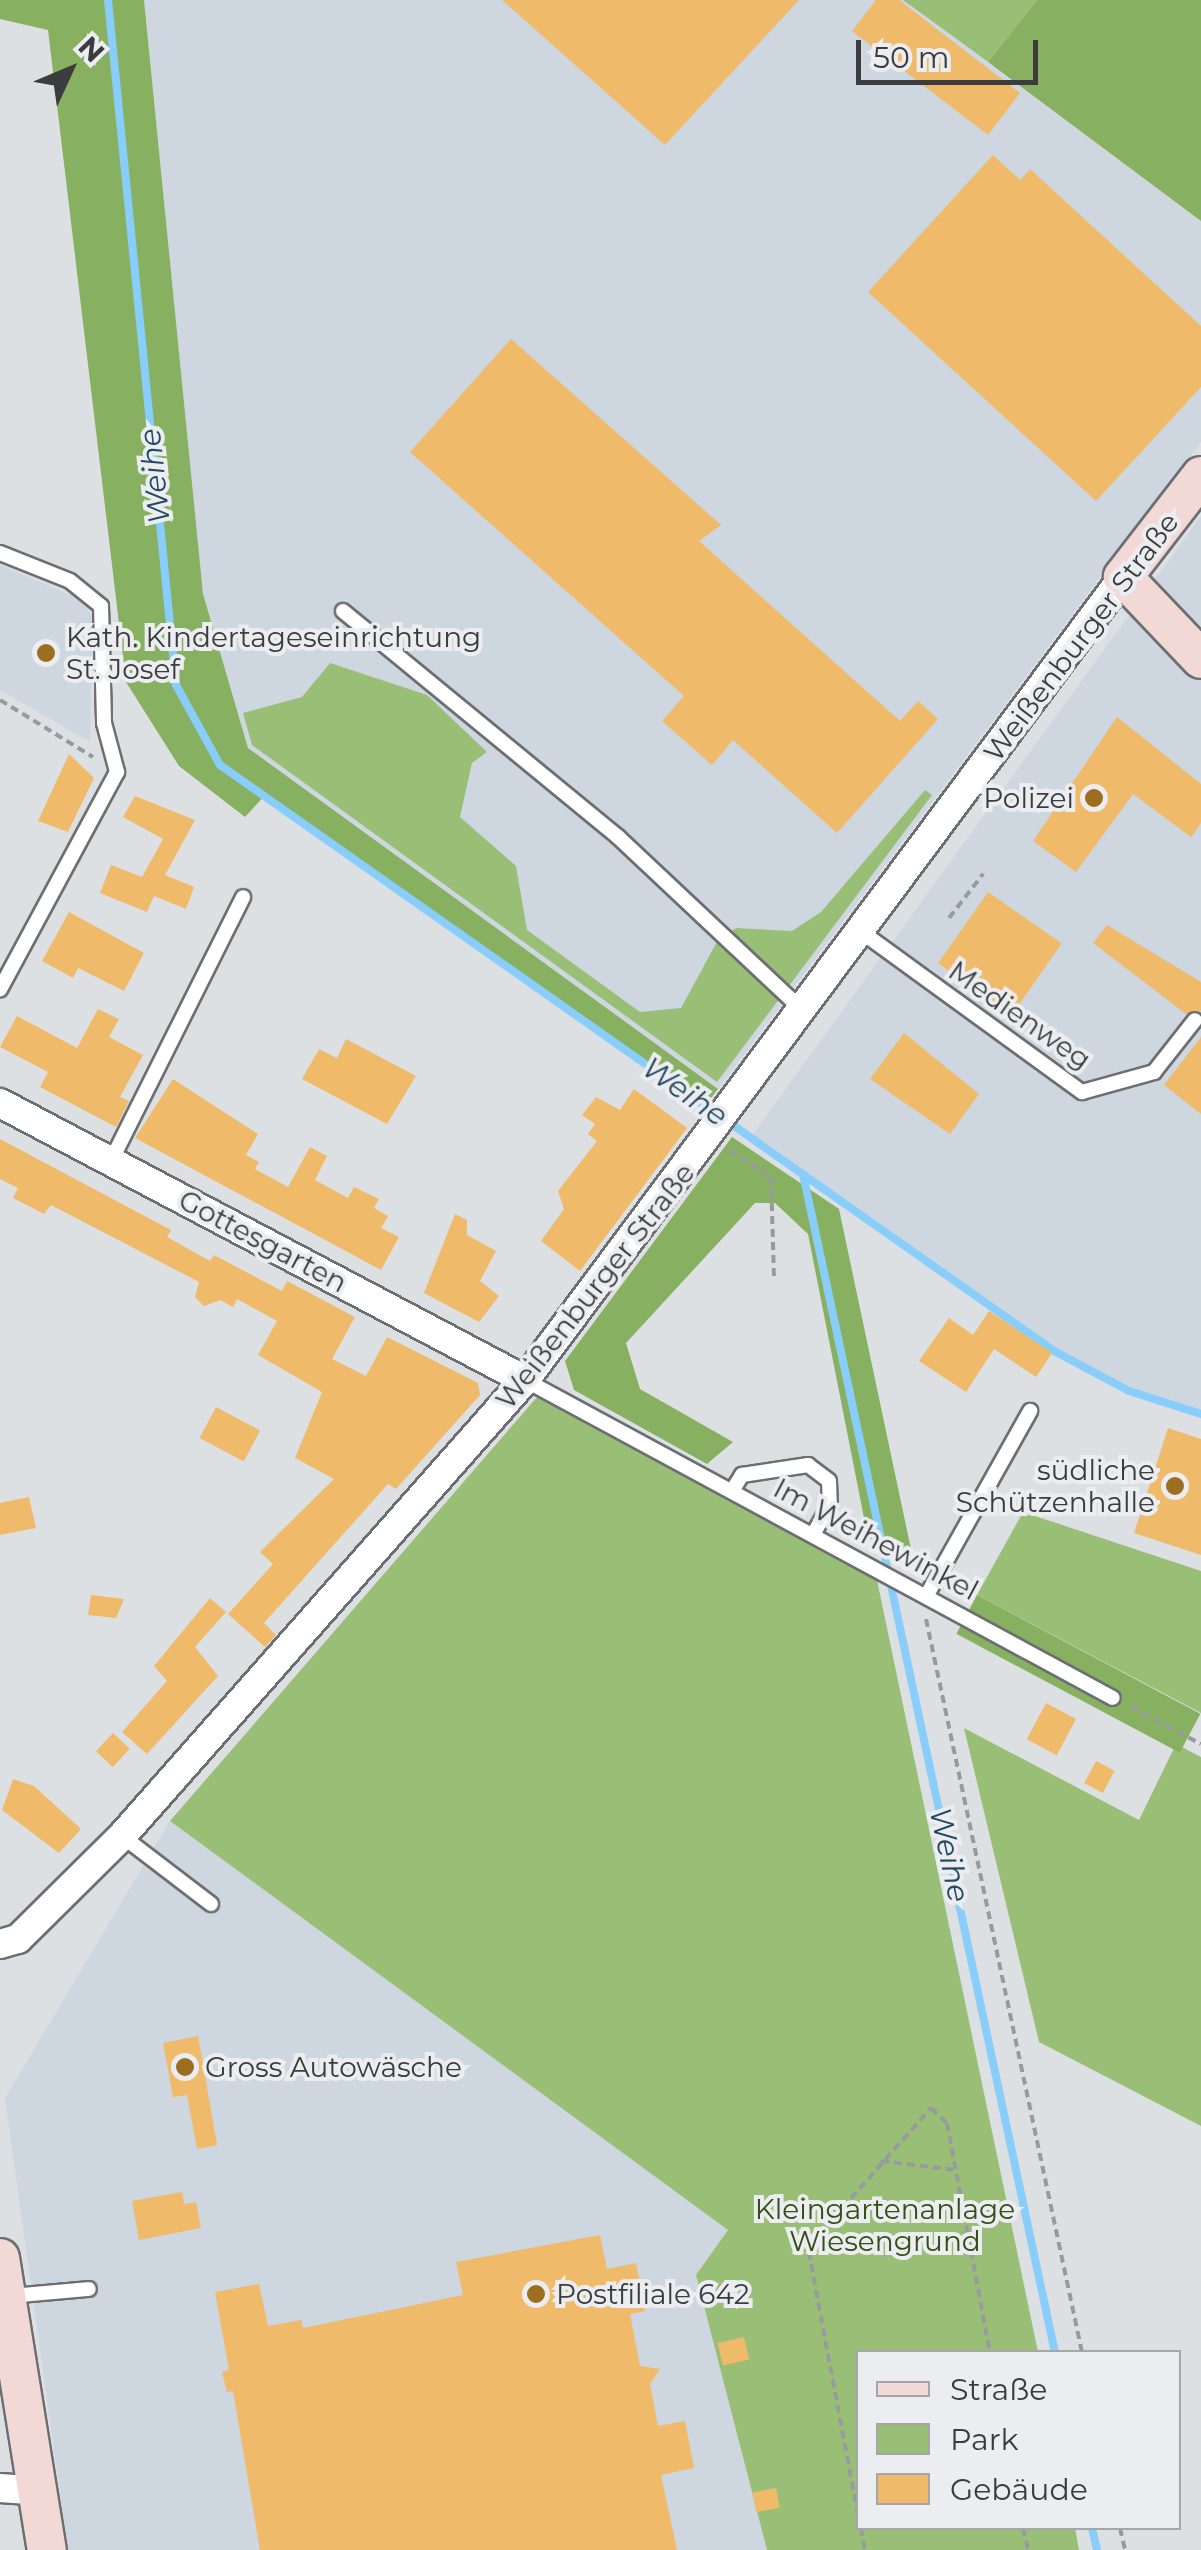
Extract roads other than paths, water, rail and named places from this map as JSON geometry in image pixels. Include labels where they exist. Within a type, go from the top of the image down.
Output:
[{"type":"street","name":"Weißenburger Straße","points":[[0,1944],[18,1939],[122,1836],[525,1380],[736,1105],[1201,476]]},
{"type":"street","points":[[1123,577],[1201,659]]},
{"type":"street","name":"Gottesgarten","points":[[0,1103],[525,1380]]},
{"type":"street","points":[[0,2258],[47,2550]]},
{"type":"street","points":[[0,2488],[40,2491]]},
{"type":"lane","points":[[0,553],[90,592],[101,606],[104,723],[117,772],[0,989]]},
{"type":"lane","points":[[343,610],[618,838],[804,1012]]},
{"type":"lane","points":[[111,1161],[243,898]]},
{"type":"lane","name":"Medienweg","points":[[863,933],[1082,1092],[1154,1072],[1195,1020]]},
{"type":"lane","name":"Im Weihewinkel","points":[[525,1380],[904,1581],[1113,1698]]},
{"type":"lane","points":[[928,1594],[1030,1411]]},
{"type":"lane","points":[[732,1491],[742,1475],[808,1465],[829,1482],[830,1505],[814,1533]]},
{"type":"lane","points":[[122,1836],[211,1904]]},
{"type":"lane","points":[[4,2296],[88,2290]]},
{"type":"waterway","name":"Weihe","points":[[108,0],[176,685],[220,765],[715,1113]]},
{"type":"waterway","points":[[727,1121],[1054,1351],[1129,1391],[1201,1414]]},
{"type":"waterway","name":"Weihe","points":[[803,1174],[1055,2350]]},
{"type":"waterway","name":"Weihe","points":[[1092,2530],[1097,2550]]},
{"type":"place","name":"Kath. Kindertageseinrichtung St. Josef","points":[[46,653]]},
{"type":"place","name":"Polizei","points":[[1094,798]]},
{"type":"place","name":"südliche Schützenhalle","points":[[1175,1486]]},
{"type":"place","name":"Gross Autowäsche","points":[[185,2067]]},
{"type":"place","name":"Postfiliale 642","points":[[536,2294]]},
{"type":"park label","name":"Kleingartenanlage Wiesengrund","points":[[885,2225]]}]
